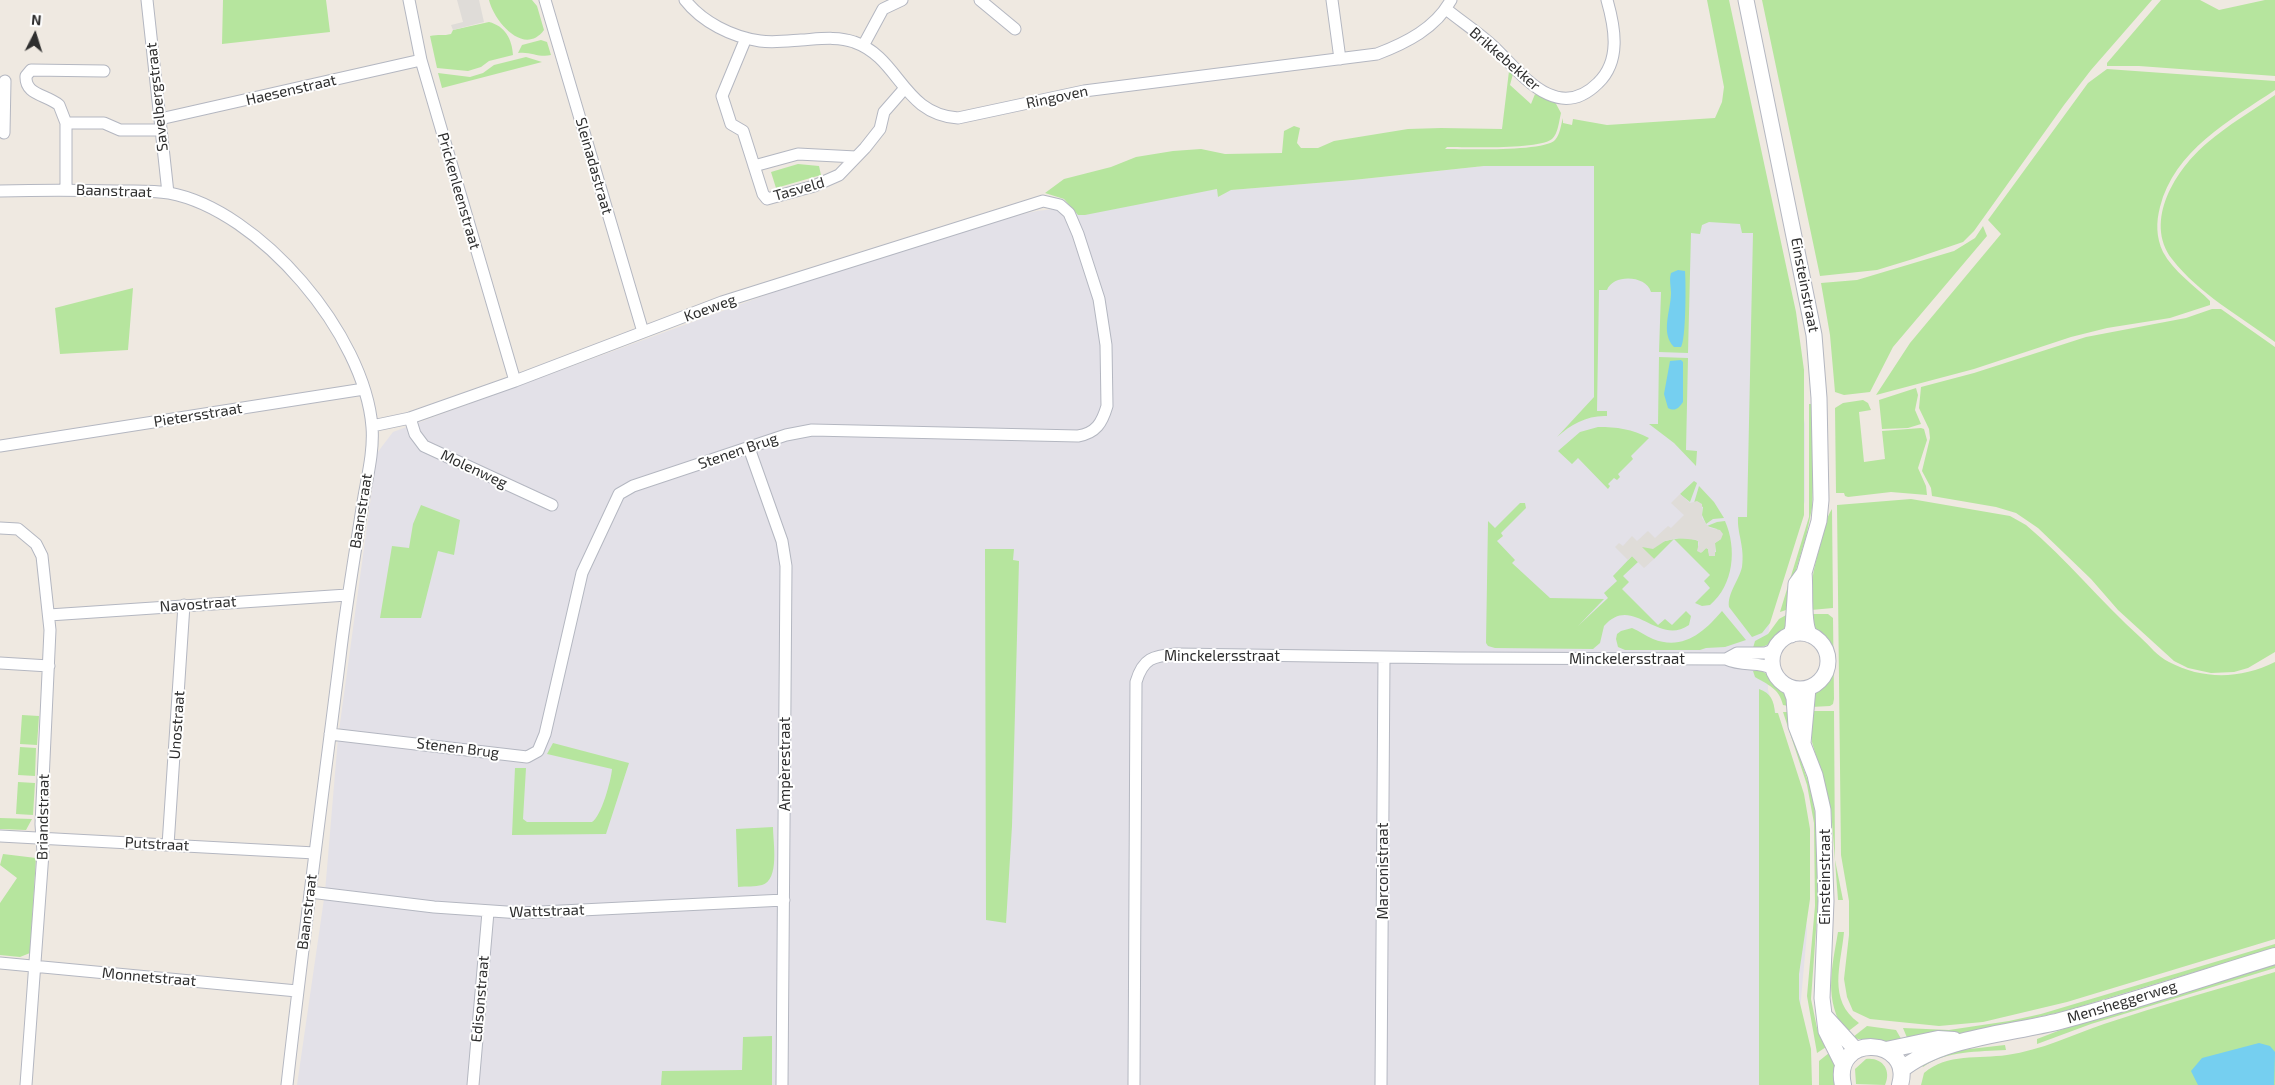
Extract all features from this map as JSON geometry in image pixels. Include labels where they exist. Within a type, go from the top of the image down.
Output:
[{"type":"main road","name":"Mensheggerweg","points":[[1901,1078],[1915,1058],[1967,1040],[2066,1019],[2275,956]]},
{"type":"main road","name":"Mensheggerweg","points":[[1856,1050],[1876,1046],[1886,1050],[1938,1039],[1967,1040]]},
{"type":"main road","points":[[1843,1085],[1841,1074],[1844,1065],[1856,1050]]},
{"type":"main road","points":[[1886,1050],[1893,1055],[1901,1078]]},
{"type":"street","name":"Savelbergstraat","points":[[147,0],[168,193]]},
{"type":"street","name":"Prickenleenstraat","points":[[408,0],[421,60],[515,381]]},
{"type":"street","name":"Sleinadastraat","points":[[545,0],[643,332]]},
{"type":"street","name":"Ringoven","points":[[685,0],[711,23],[746,38],[771,42],[841,39],[863,46],[880,58],[916,101],[931,112],[958,118],[1084,90],[1377,54],[1398,46],[1417,35],[1448,5]]},
{"type":"street","points":[[863,46],[883,8],[902,0]]},
{"type":"street","points":[[980,0],[1015,29]]},
{"type":"street","points":[[1332,0],[1340,59]]},
{"type":"street","name":"Brikkebekker","points":[[1448,5],[1538,90],[1555,97],[1565,97],[1583,93],[1595,86],[1603,78],[1608,68],[1615,41],[1608,0]]},
{"type":"street","name":"Einsteinstraat","points":[[1746,0],[1814,335],[1819,398],[1821,500],[1819,521],[1804,573],[1796,584],[1791,635]]},
{"type":"street","name":"Tasveld","points":[[746,38],[722,96],[731,124],[743,131],[763,194],[766,198],[771,199],[827,182],[839,175],[880,129],[884,112],[905,88]]},
{"type":"street","name":"Haesenstraat","points":[[66,123],[104,123],[120,130],[161,124],[421,60]]},
{"type":"street","points":[[66,189],[66,123],[59,105],[29,90],[26,80],[27,73],[34,70],[104,71]]},
{"type":"street","points":[[4,133],[2,81],[26,80]]},
{"type":"street","name":"Tasveld","points":[[754,166],[798,154],[856,157]]},
{"type":"street","name":"Baanstraat","points":[[0,191],[66,189],[168,193],[204,205],[233,219],[260,238],[315,298],[335,329],[357,370],[364,390],[372,426],[369,461],[348,594],[297,991],[287,1085]]},
{"type":"street","name":"Koeweg","points":[[372,426],[410,418],[515,381],[722,302],[997,214],[1043,201],[1052,201]]},
{"type":"street","name":"Stenen Brug","points":[[330,734],[527,756],[538,751],[545,734],[582,573],[619,494],[633,486],[786,435],[812,430],[1078,436],[1088,434],[1097,428],[1103,419],[1107,406],[1104,317],[1078,234],[1069,213],[1052,201]]},
{"type":"street","name":"Pietersstraat","points":[[0,446],[364,390]]},
{"type":"street","name":"Molenweg","points":[[410,418],[415,434],[424,446],[552,505]]},
{"type":"street","name":"Ampèrestraat","points":[[749,448],[782,541],[786,566],[782,1085]]},
{"type":"street","name":"Briandstraat","points":[[0,528],[18,529],[30,538],[40,550],[48,615],[42,838],[26,1085]]},
{"type":"street","name":"Einsteinstraat","points":[[1804,573],[1806,626],[1810,635]]},
{"type":"street","name":"Navostraat","points":[[48,615],[348,594]]},
{"type":"street","name":"Unostraat","points":[[168,844],[184,605]]},
{"type":"street","points":[[1800,633],[1810,635],[1821,643],[1828,662],[1827,669],[1820,680],[1808,688],[1790,687],[1780,680],[1773,669],[1772,659],[1774,650],[1781,641],[1791,635],[1800,633]]},
{"type":"street","name":"Minckelersstraat","points":[[1726,659],[1737,653],[1765,653],[1774,650]]},
{"type":"street","name":"Minckelersstraat","points":[[1134,1085],[1136,691],[1139,670],[1154,657],[1176,654],[1726,659],[1737,664],[1764,666],[1773,669]]},
{"type":"street","name":"Marconistraat","points":[[1382,1085],[1384,657]]},
{"type":"street","points":[[0,663],[48,666]]},
{"type":"street","name":"Einsteinstraat","points":[[1790,687],[1794,698],[1796,726],[1819,791],[1825,824],[1826,927],[1821,986],[1826,1031],[1844,1065]]},
{"type":"street","name":"Einsteinstraat","points":[[1803,743],[1808,688]]},
{"type":"street","name":"Putstraat","points":[[0,836],[315,853]]},
{"type":"street","name":"Wattstraat","points":[[310,892],[488,912],[521,913],[784,900]]},
{"type":"street","name":"Edisonstraat","points":[[473,1085],[488,912]]},
{"type":"street","name":"Monnetstraat","points":[[0,963],[297,991]]},
{"type":"street","points":[[1824,1015],[1856,1050]]},
{"type":"shaded area","points":[[457,0],[479,0],[484,22],[453,30],[451,25],[463,22]]},
{"type":"shaded area","points":[[1484,166],[1754,166],[1805,424],[1805,501],[1770,620],[1767,645],[1768,690],[1802,789],[1807,933],[1797,1043],[1802,1085],[297,1085],[325,892],[338,738],[377,453],[393,432],[929,235],[1037,211],[1218,189],[1218,197],[1230,190],[1353,180]]},
{"type":"shaded area","points":[[1680,494],[1690,503],[1697,501],[1702,504],[1702,518],[1710,528],[1720,530],[1723,534],[1721,539],[1715,543],[1715,556],[1709,556],[1708,549],[1706,548],[1701,553],[1697,551],[1699,543],[1697,540],[1678,538],[1665,541],[1653,549],[1642,547],[1654,559],[1644,568],[1632,556],[1628,560],[1615,547],[1619,543],[1623,546],[1632,536],[1637,541],[1648,531],[1655,538],[1668,526],[1671,528],[1684,515],[1671,503]]},
{"type":"green space","points":[[223,0],[326,0],[330,32],[222,44]]},
{"type":"green space","points":[[489,0],[532,0],[537,6],[544,30],[536,37],[528,40],[519,38],[503,26]]},
{"type":"green space","points":[[1707,0],[1729,0],[1796,312],[1804,370],[1804,515],[1770,623],[1762,633],[1752,637],[1729,607],[1731,592],[1742,567],[1743,560],[1738,517],[1747,517],[1753,233],[1742,233],[1740,224],[1709,222],[1702,225],[1700,234],[1691,233],[1688,353],[1659,352],[1661,292],[1651,292],[1643,282],[1629,279],[1616,281],[1607,290],[1599,290],[1597,411],[1607,411],[1607,416],[1593,417],[1580,421],[1557,437],[1594,397],[1594,166],[1484,166],[1353,180],[1231,190],[1218,197],[1217,189],[1085,215],[1078,215],[1064,199],[1045,193],[1064,179],[1111,167],[1136,157],[1201,149],[1225,154],[1282,153],[1284,131],[1294,126],[1300,128],[1297,143],[1301,148],[1318,148],[1334,141],[1408,129],[1502,129],[1509,71],[1513,74],[1510,85],[1531,104],[1535,94],[1555,102],[1561,113],[1554,137],[1544,143],[1532,145],[1447,147],[1445,149],[1503,149],[1548,144],[1557,138],[1563,118],[1563,123],[1572,125],[1573,119],[1607,125],[1715,118],[1722,102],[1724,87]]},
{"type":"green space","points":[[1762,0],[2152,0],[2091,70],[1974,231],[1963,242],[1877,270],[1820,276]]},
{"type":"green space","points":[[2161,0],[2200,0],[2219,10],[2265,0],[2275,0],[2275,76],[2139,66],[2107,66],[2107,63]]},
{"type":"green space","points":[[489,22],[495,24],[507,34],[513,55],[489,61],[481,67],[468,71],[437,68],[430,36],[451,34],[453,30]]},
{"type":"green space","points":[[541,40],[547,42],[551,55],[542,56],[518,53],[522,45]]},
{"type":"green space","points":[[526,57],[542,62],[442,88],[438,73],[470,77],[483,73],[494,65]]},
{"type":"green space","points":[[2107,69],[2275,81],[2275,90],[2223,125],[2191,153],[2167,187],[2160,207],[2157,229],[2163,252],[2178,272],[2210,301],[2210,305],[2170,318],[2107,328],[2071,337],[1974,369],[1876,395],[1910,343],[2001,234],[1988,220],[2088,83]]},
{"type":"green space","points":[[2275,95],[2275,342],[2220,304],[2183,272],[2172,259],[2164,244],[2161,228],[2162,212],[2167,197],[2184,167],[2195,154],[2215,136]]},
{"type":"green space","points":[[798,164],[819,166],[821,175],[776,188],[771,172]]},
{"type":"green space","points":[[1983,226],[1987,236],[1893,347],[1870,392],[1844,395],[1835,392],[1830,335],[1821,283],[1857,280],[1954,251],[1975,238]]},
{"type":"green space","points":[[133,288],[128,350],[60,354],[55,308]]},
{"type":"green space","points":[[2212,309],[2221,309],[2275,347],[2275,652],[2248,668],[2234,672],[2211,673],[2188,668],[2174,661],[2118,610],[2091,579],[2038,528],[2016,513],[1996,507],[1932,496],[1931,488],[1922,471],[1930,438],[1929,429],[1919,408],[1921,387],[1974,373],[2086,337],[2186,318]]},
{"type":"green space","points":[[1659,357],[1688,358],[1686,450],[1697,451],[1696,466],[1674,443],[1649,424],[1658,424]]},
{"type":"green space","points":[[1916,388],[1918,395],[1915,410],[1921,424],[1908,428],[1882,429],[1879,400]]},
{"type":"green space","points":[[1863,400],[1868,403],[1871,410],[1859,412],[1864,462],[1885,459],[1882,431],[1924,429],[1927,440],[1918,468],[1926,486],[1927,495],[1891,492],[1848,497],[1844,493],[1836,493],[1835,408],[1843,403]]},
{"type":"green space","points":[[1809,404],[1812,404],[1814,456],[1812,508],[1806,537],[1793,580],[1789,609],[1780,612],[1809,517]]},
{"type":"green space","points":[[1598,427],[1624,429],[1637,432],[1649,438],[1631,456],[1633,459],[1618,474],[1620,477],[1617,480],[1614,478],[1608,484],[1610,486],[1608,489],[1578,458],[1572,464],[1558,451],[1580,432]]},
{"type":"green space","points":[[1694,481],[1697,483],[1690,502],[1680,494]]},
{"type":"green space","points":[[1699,486],[1714,502],[1724,518],[1713,519],[1706,524],[1702,515],[1703,507],[1694,503]]},
{"type":"green space","points":[[1911,499],[2010,516],[2026,525],[2056,552],[2157,654],[2182,668],[2195,672],[2222,675],[2249,672],[2275,662],[2275,939],[2067,1002],[1983,1022],[1939,1026],[1870,1019],[1853,1011],[1847,997],[1844,979],[1849,935],[1849,901],[1841,855],[1837,505]]},
{"type":"green space","points":[[1520,503],[1525,503],[1526,508],[1501,533],[1503,536],[1497,541],[1515,560],[1512,563],[1550,598],[1604,599],[1578,626],[1608,598],[1604,593],[1617,581],[1613,576],[1632,556],[1638,562],[1623,576],[1629,582],[1622,589],[1658,625],[1665,619],[1672,625],[1686,611],[1691,616],[1689,625],[1677,630],[1666,630],[1635,617],[1625,615],[1615,617],[1604,626],[1600,643],[1593,649],[1495,648],[1488,646],[1486,643],[1488,521],[1495,528]]},
{"type":"green space","points":[[421,505],[460,520],[454,555],[438,551],[421,618],[380,618],[392,546],[409,548],[413,524]]},
{"type":"green space","points":[[1832,509],[1833,608],[1811,610],[1811,589],[1814,572],[1828,515]]},
{"type":"green space","points":[[1725,521],[1731,543],[1731,566],[1724,587],[1710,605],[1702,606],[1695,603],[1710,588],[1704,581],[1710,575],[1674,539],[1692,539],[1698,541],[1698,546],[1702,552],[1706,548],[1709,554],[1716,552],[1715,543],[1721,539],[1717,529],[1707,526]]},
{"type":"green space","points":[[1674,539],[1654,559],[1641,547],[1662,542]]},
{"type":"green space","points":[[985,549],[1014,549],[1013,560],[1019,561],[1012,826],[1006,923],[986,920]]},
{"type":"green space","points":[[1722,611],[1746,640],[1725,647],[1700,650],[1625,650],[1618,647],[1617,634],[1632,628],[1653,639],[1664,642],[1674,643],[1683,641],[1708,626]]},
{"type":"green space","points":[[1788,614],[1785,627],[1778,638],[1766,645],[1753,648],[1755,641],[1768,634],[1779,619]]},
{"type":"green space","points":[[1811,614],[1828,614],[1833,618],[1834,699],[1833,704],[1830,706],[1811,707],[1815,689],[1829,674],[1831,660],[1828,646],[1813,625]]},
{"type":"green space","points":[[1759,670],[1779,684],[1783,689],[1788,706],[1783,705],[1776,691],[1755,677],[1753,671]]},
{"type":"green space","points":[[1759,689],[1769,695],[1773,701],[1775,713],[1778,713],[1804,794],[1810,829],[1810,899],[1799,974],[1799,999],[1811,1049],[1812,1085],[1759,1085]]},
{"type":"green space","points":[[1811,711],[1834,711],[1835,860],[1843,900],[1838,900],[1831,809],[1812,742]]},
{"type":"green space","points":[[1783,712],[1788,712],[1794,741],[1811,790],[1816,819],[1818,902],[1811,999],[1817,1028],[1826,1047],[1817,1053],[1807,996],[1815,906],[1814,823],[1807,785]]},
{"type":"green space","points":[[22,715],[39,716],[37,745],[20,744]]},
{"type":"green space","points":[[553,743],[629,763],[606,834],[512,835],[515,768],[526,768],[523,819],[527,822],[592,822],[599,813],[608,790],[612,769],[547,754]]},
{"type":"green space","points":[[20,747],[36,748],[35,776],[18,775]]},
{"type":"green space","points":[[18,782],[35,783],[33,815],[16,814]]},
{"type":"green space","points":[[0,818],[32,819],[26,830],[0,829]]},
{"type":"green space","points":[[773,827],[774,860],[768,882],[756,886],[738,887],[736,829]]},
{"type":"green space","points":[[3,854],[36,858],[30,953],[20,957],[0,955],[0,903],[17,878],[0,865]]},
{"type":"green space","points":[[1838,932],[1844,932],[1838,981],[1839,993],[1849,1014],[1859,1023],[1846,1033],[1834,1008],[1831,984]]},
{"type":"green space","points":[[2275,944],[2275,948],[2065,1011],[1972,1032],[1908,1040],[1903,1028],[1949,1030],[2041,1014]]},
{"type":"green space","points":[[2275,963],[2275,968],[2091,1024],[2037,1044],[2037,1039],[2071,1026]]},
{"type":"green space","points":[[2275,972],[2275,1085],[1921,1085],[1924,1073],[1943,1062],[1964,1058],[2007,1055],[2032,1050],[2125,1017]]},
{"type":"green space","points":[[1867,1026],[1896,1030],[1903,1042],[1853,1037]]},
{"type":"green space","points":[[772,1036],[772,1085],[661,1085],[662,1071],[742,1070],[743,1037]]},
{"type":"green space","points":[[2005,1045],[2006,1050],[1942,1057],[1923,1067],[1919,1061],[1961,1050]]},
{"type":"green space","points":[[1829,1053],[1835,1064],[1836,1085],[1819,1085],[1819,1061]]},
{"type":"green space","points":[[1866,1059],[1877,1060],[1884,1066],[1887,1074],[1885,1085],[1856,1084],[1855,1069]]},
{"type":"water","points":[[1678,270],[1685,271],[1685,323],[1681,347],[1674,347],[1668,335],[1667,321],[1671,300],[1670,276],[1671,273]]},
{"type":"water","points":[[1681,360],[1683,362],[1683,402],[1678,408],[1673,410],[1668,408],[1664,394],[1670,361]]},
{"type":"water","points":[[2259,1043],[2270,1046],[2275,1052],[2274,1085],[2198,1085],[2191,1071],[2202,1058]]}]
